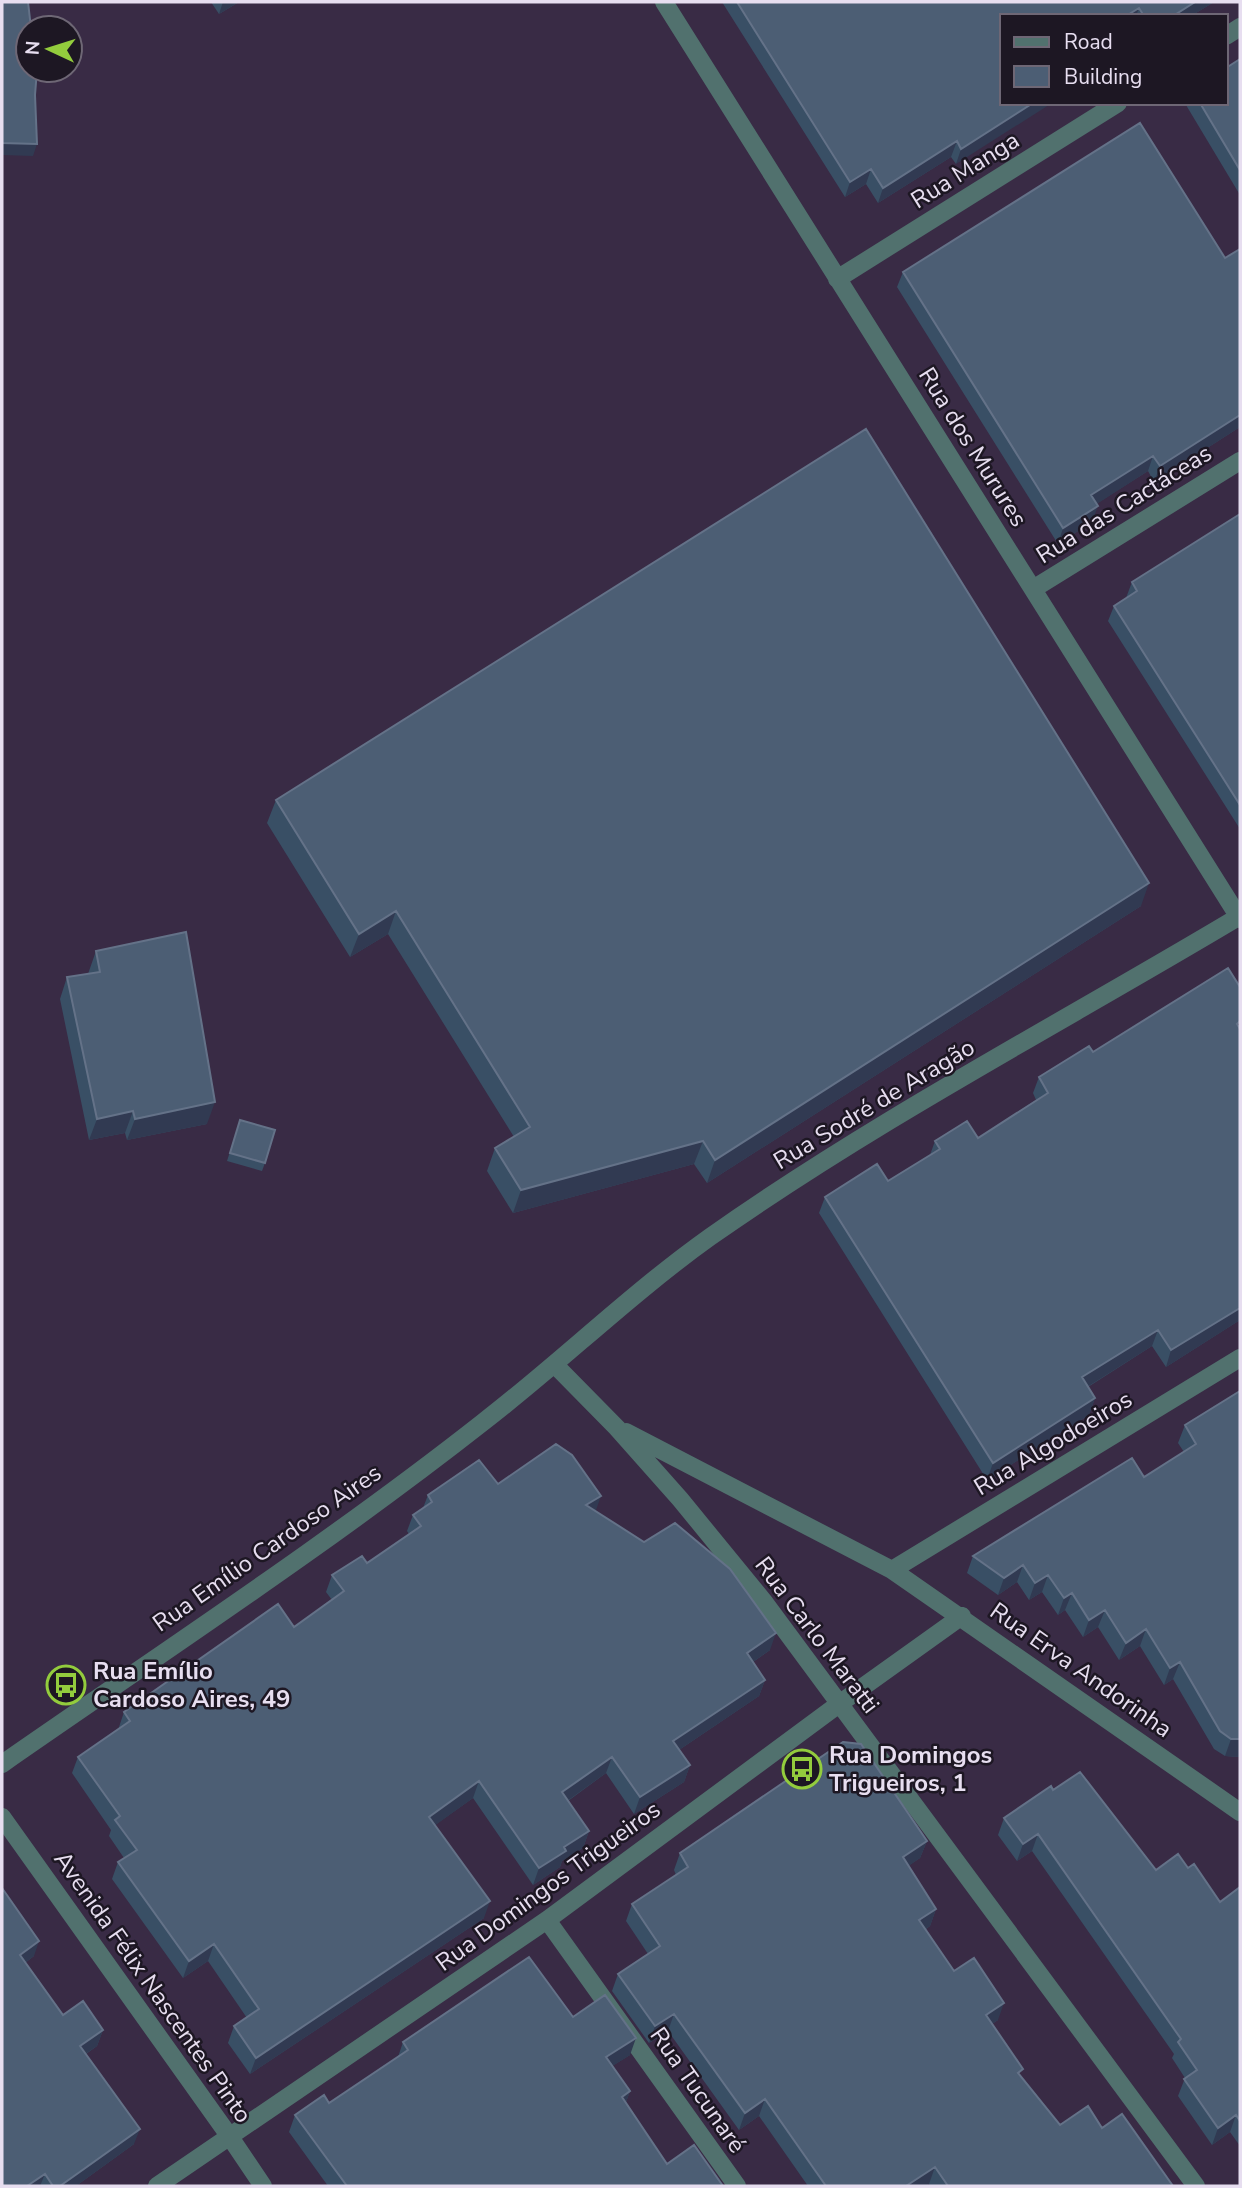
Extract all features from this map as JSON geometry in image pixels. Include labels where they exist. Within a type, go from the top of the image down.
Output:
[{"type":"street","name":"Rua dos Murures","points":[[664,2],[1240,917]]},
{"type":"street","name":"Rua Manga","points":[[837,279],[1115,105]]},
{"type":"street","name":"Rua das Cactáceas","points":[[1033,589],[1240,461]]},
{"type":"street","name":"Rua Sodré de Aragão","points":[[555,1365],[603,1321],[687,1254],[825,1159],[1240,917]]},
{"type":"street","name":"Rua Algodoeiros","points":[[892,1570],[1240,1357]]},
{"type":"street","name":"Rua Carlo Maratti","points":[[555,1365],[617,1428],[680,1499],[765,1603],[1196,2186]]},
{"type":"street","name":"Rua Emílio Cardoso Aires","points":[[2,1764],[355,1518],[482,1424],[555,1365]]},
{"type":"street","points":[[617,1428],[892,1570]]},
{"type":"street","name":"Rua Erva Andorinha","points":[[892,1570],[1239,1810]]},
{"type":"street","name":"Rua Domingos Trigueiros","points":[[157,2186],[547,1920],[962,1616]]},
{"type":"street","name":"Avenida Félix Nascentes Pinto","points":[[2,1817],[263,2186]]},
{"type":"street","name":"Rua Tucunaré","points":[[547,1920],[737,2186]]},
{"type":"building","points":[[2,2],[28,2],[29,14],[14,14],[14,84],[36,84],[37,144],[2,143]]},
{"type":"building","points":[[737,2],[1195,2],[1176,14],[1143,14],[1139,8],[1129,14],[1000,14],[1000,105],[1030,105],[961,149],[957,141],[883,188],[871,169],[850,182]]},
{"type":"building","points":[[1240,59],[1240,170],[1201,105],[1228,105],[1228,67]]},
{"type":"building","points":[[1140,123],[1225,258],[1240,249],[1240,415],[1160,466],[1153,456],[1091,495],[1098,506],[1063,528],[903,272]]},
{"type":"building","points":[[866,429],[1149,883],[715,1160],[703,1141],[521,1190],[495,1148],[530,1127],[396,911],[359,934],[276,800]]},
{"type":"building","points":[[1240,514],[1240,805],[1114,606],[1137,591],[1132,582]]},
{"type":"building","points":[[186,932],[215,1102],[135,1119],[133,1111],[97,1119],[67,977],[100,972],[96,951]]},
{"type":"building","points":[[1228,968],[1240,987],[1240,1021],[1237,1024],[1240,1029],[1240,1308],[1171,1350],[1158,1330],[1082,1377],[1095,1398],[993,1463],[825,1197],[877,1164],[888,1181],[940,1149],[935,1141],[967,1121],[978,1138],[1048,1093],[1039,1077],[1089,1046],[1093,1052]]},
{"type":"building","points":[[240,1120],[275,1130],[265,1163],[230,1153]]},
{"type":"building","points":[[1240,1391],[1240,1739],[1231,1739],[1220,1731],[1180,1662],[1170,1668],[1146,1629],[1126,1643],[1105,1610],[1089,1620],[1072,1593],[1064,1598],[1048,1575],[1035,1583],[1023,1565],[1004,1578],[973,1556],[1132,1458],[1144,1477],[1196,1444],[1185,1425]]},
{"type":"building","points":[[556,1444],[572,1455],[601,1496],[586,1505],[644,1542],[675,1523],[730,1569],[776,1633],[747,1653],[765,1680],[673,1741],[690,1765],[640,1797],[612,1757],[562,1792],[589,1831],[564,1847],[566,1851],[539,1868],[479,1781],[429,1817],[490,1901],[256,2058],[234,2026],[259,2009],[214,1944],[189,1961],[118,1862],[137,1850],[115,1820],[120,1816],[78,1757],[130,1721],[124,1712],[278,1604],[294,1627],[344,1591],[332,1575],[362,1556],[367,1563],[421,1526],[413,1515],[432,1502],[428,1495],[479,1460],[498,1484]]},
{"type":"building","points":[[843,1742],[861,1744],[927,1841],[903,1857],[936,1909],[919,1920],[954,1971],[974,1958],[1004,2003],[986,2015],[1023,2069],[1018,2073],[1060,2125],[1088,2106],[1102,2128],[1122,2114],[1173,2186],[948,2186],[935,2167],[906,2186],[826,2186],[765,2099],[745,2113],[674,2014],[655,2026],[618,1974],[660,1946],[632,1904],[688,1867],[680,1853]]},
{"type":"building","points":[[1080,1772],[1156,1870],[1178,1854],[1188,1868],[1194,1864],[1220,1902],[1240,1887],[1240,2121],[1236,2115],[1218,2128],[1184,2079],[1197,2070],[1178,2042],[1181,2039],[1038,1834],[1023,1844],[1004,1818],[1051,1786],[1053,1790]]},
{"type":"building","points":[[2,1888],[39,1941],[20,1955],[63,2015],[83,2001],[103,2030],[80,2046],[140,2129],[60,2186],[53,2186],[45,2174],[27,2186],[2,2186]]},
{"type":"building","points":[[529,1957],[573,2017],[605,1995],[636,2038],[606,2057],[630,2091],[622,2097],[667,2164],[694,2145],[723,2186],[347,2186],[295,2115],[324,2095],[329,2103],[408,2050],[403,2042]]},
{"type":"place","name":"Rua Emílio Cardoso Aires, 49","points":[[66,1685]]},
{"type":"place","name":"Rua Domingos Trigueiros, 1","points":[[802,1769]]}]
